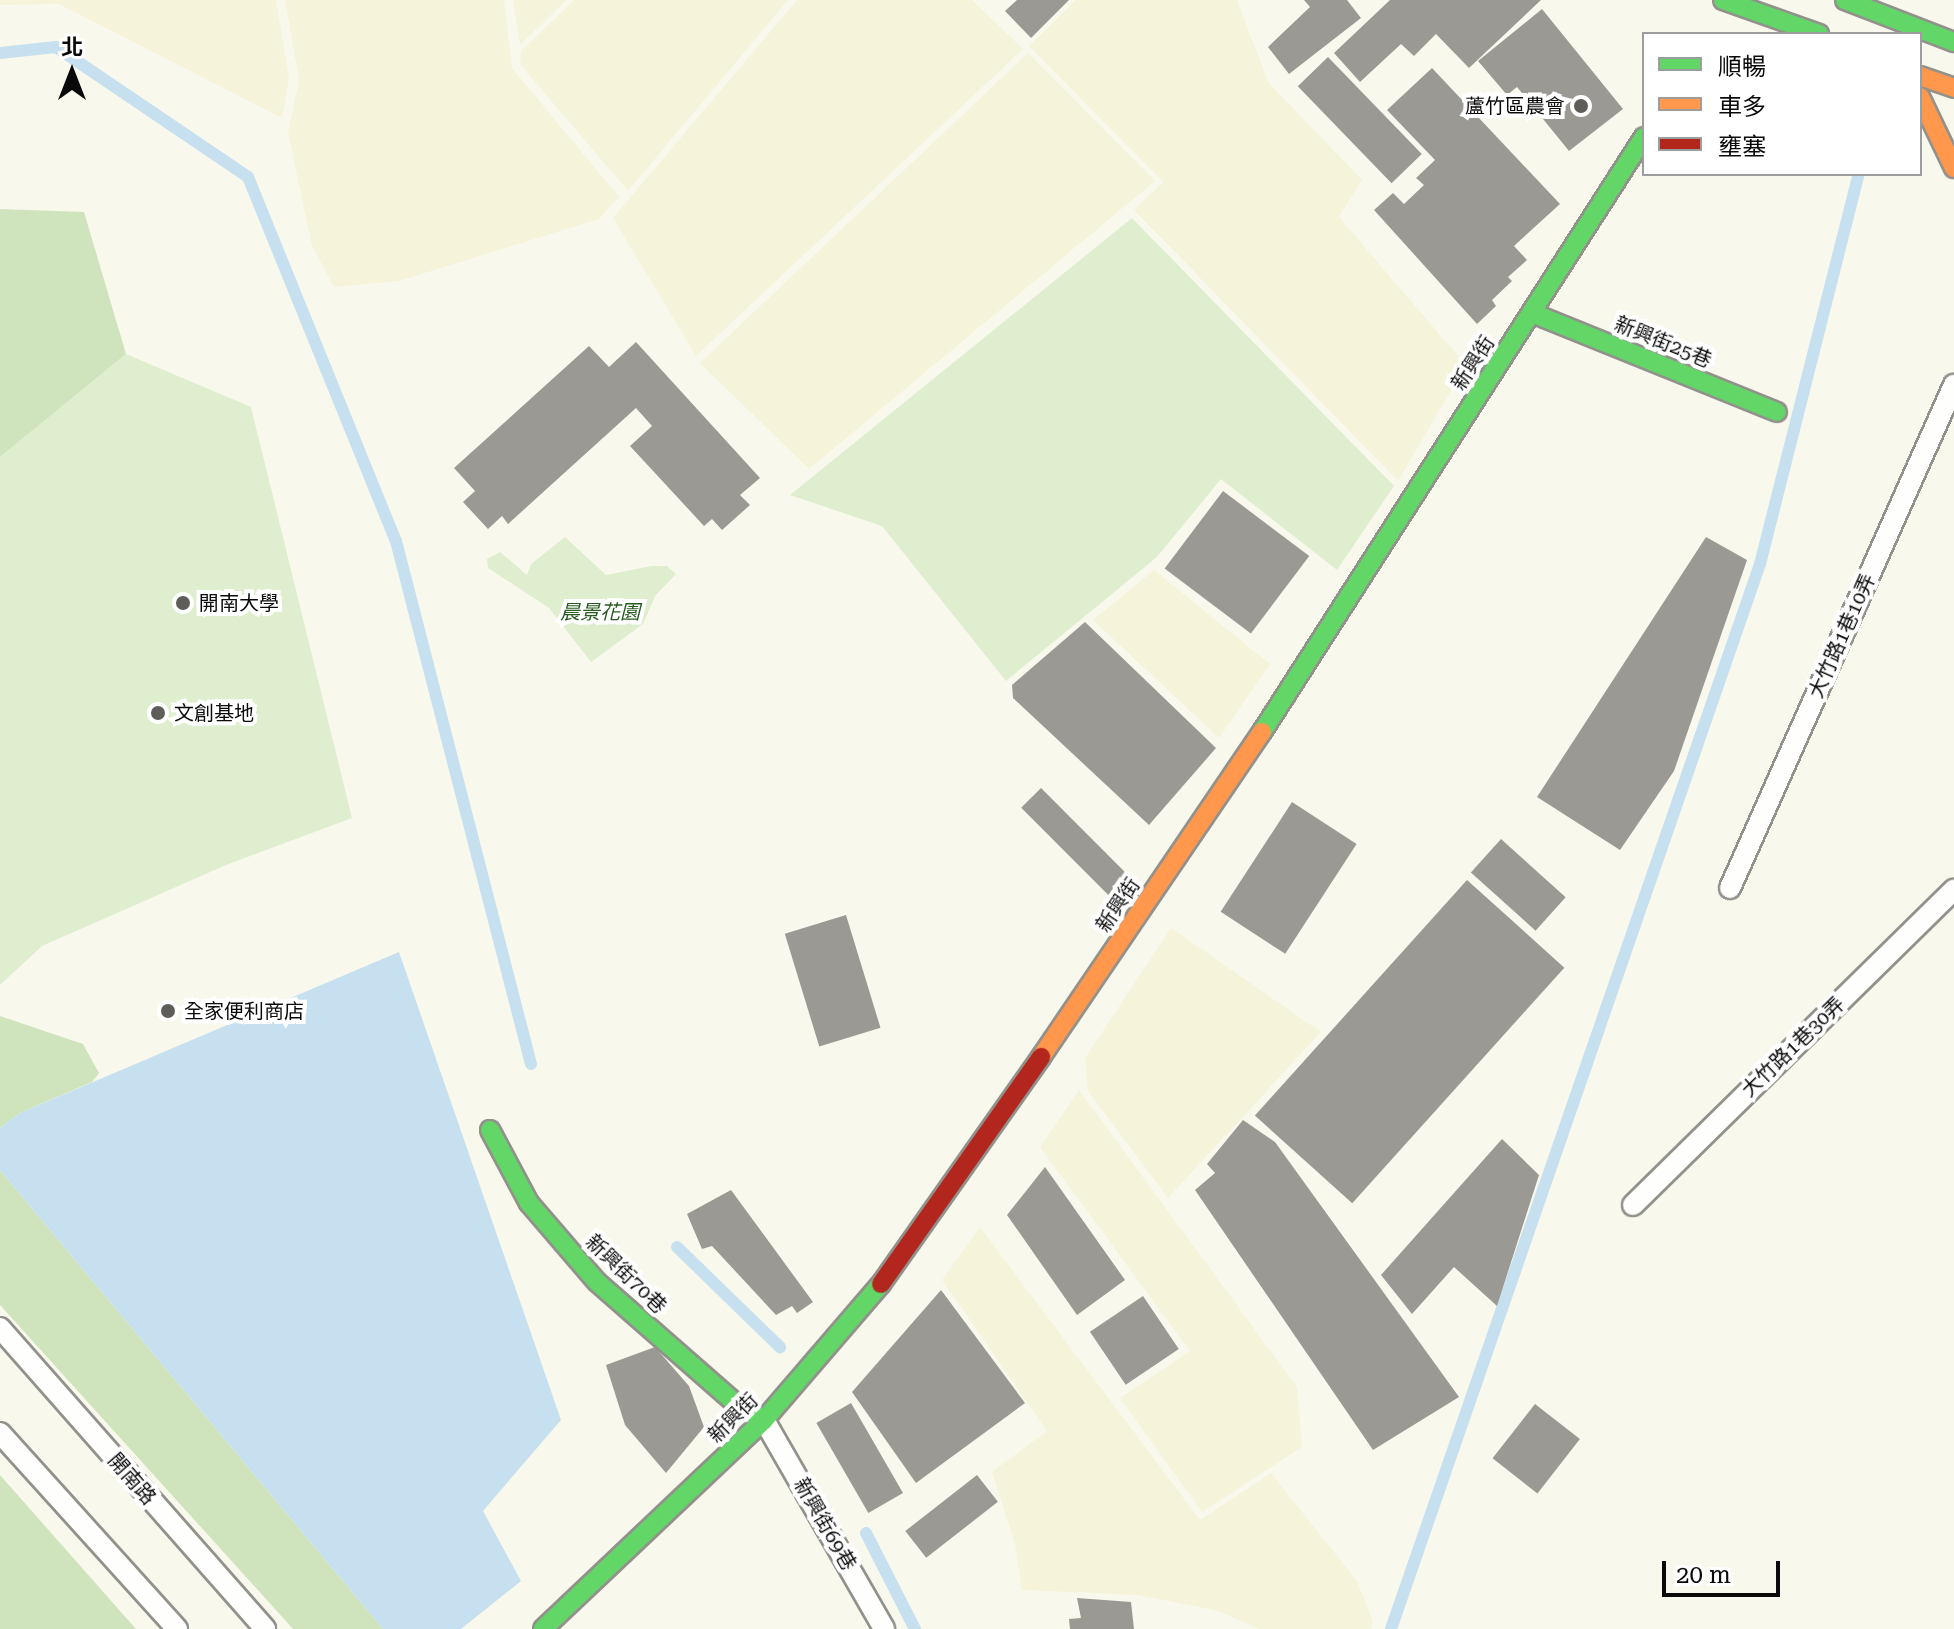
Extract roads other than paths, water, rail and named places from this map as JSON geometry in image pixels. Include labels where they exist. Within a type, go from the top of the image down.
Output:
[{"type":"street","points":[[1845,0],[1954,42]]},
{"type":"street","points":[[1716,24],[1727,1],[1813,32]]},
{"type":"street","points":[[1922,77],[1954,88]]},
{"type":"street","points":[[1922,101],[1954,168]]},
{"type":"street","name":"新興街","points":[[543,1629],[764,1420],[906,1255],[1293,687],[1642,140]]},
{"type":"street","name":"新興街25巷","points":[[1532,313],[1777,412]]},
{"type":"street","name":"新興街70巷","points":[[490,1130],[529,1203],[597,1282],[733,1401],[764,1420]]},
{"type":"lane","name":"大竹路1巷10弄","points":[[1730,888],[1954,385]]},
{"type":"lane","name":"大竹路1巷30弄","points":[[1633,1205],[1954,890]]},
{"type":"lane","name":"開南路","points":[[0,1328],[265,1629]]},
{"type":"lane","name":"新興街69巷","points":[[764,1420],[884,1629]]},
{"type":"lane","points":[[0,1433],[177,1629]]},
{"type":"water","points":[[399,952],[561,1420],[483,1511],[521,1581],[461,1629],[383,1629],[0,1170],[0,1128],[20,1113]]},
{"type":"waterway","points":[[0,53],[56,47],[248,177],[396,541],[531,1064]]},
{"type":"waterway","points":[[1391,1629],[1760,564],[1858,176]]},
{"type":"waterway","points":[[677,1247],[780,1347]]},
{"type":"waterway","points":[[866,1533],[915,1629]]},
{"type":"place","name":"蘆竹區農會","points":[[1581,106]]},
{"type":"place","name":"開南大學","points":[[183,603]]},
{"type":"place","name":"文創基地","points":[[158,713]]},
{"type":"place","name":"全家便利商店","points":[[168,1011]]},
{"type":"park label","name":"晨景花園","points":[[600,612]]}]
